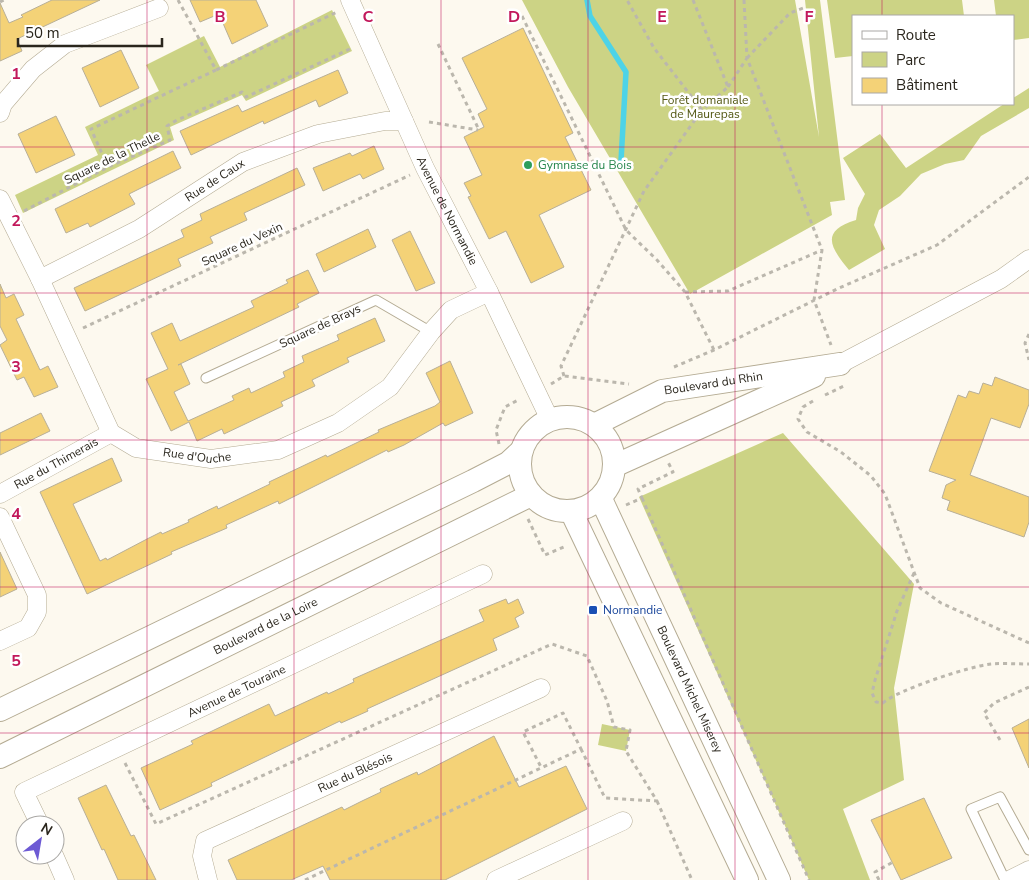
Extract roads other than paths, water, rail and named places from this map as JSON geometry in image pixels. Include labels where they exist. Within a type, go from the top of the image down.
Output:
[{"type":"street","name":"Avenue de Normandie","points":[[351,2],[425,168],[489,292],[550,420]]},
{"type":"street","points":[[0,113],[3,104],[33,69],[65,44],[159,8]]},
{"type":"street","name":"Rue de Caux","points":[[40,279],[139,229],[243,162],[318,134],[385,121],[404,121]]},
{"type":"street","points":[[0,199],[40,279],[111,433]]},
{"type":"street","name":"Boulevard du Rhin","points":[[614,466],[659,444],[840,364],[1001,279],[1029,259]]},
{"type":"street","name":"Rue d'Ouche","points":[[111,433],[136,448],[211,459],[278,450],[338,423],[390,387],[431,332],[451,310],[489,292]]},
{"type":"street","name":"Boulevard du Rhin","points":[[594,425],[662,391],[840,364]]},
{"type":"street","points":[[0,710],[508,463],[510,452],[537,427],[550,420],[563,417],[576,418],[594,425],[608,440],[614,466],[604,507],[586,507],[571,511],[556,510],[542,505],[531,495],[522,482],[519,466],[510,452]]},
{"type":"street","name":"Rue du Thimerais","points":[[0,494],[111,433]]},
{"type":"street","name":"Boulevard de la Loire","points":[[0,757],[531,495]]},
{"type":"street","name":"Boulevard Michel Miserey","points":[[604,507],[779,880]]},
{"type":"street","points":[[571,511],[747,880]]},
{"type":"street","points":[[0,517],[37,595],[37,612],[28,628],[0,642]]},
{"type":"street","name":"Avenue de Touraine","points":[[35,815],[24,792],[483,574]]},
{"type":"street","name":"Rue du Blésois","points":[[208,880],[202,856],[206,841],[541,688]]},
{"type":"street","points":[[496,880],[623,821]]},
{"type":"street","points":[[58,865],[65,880]]},
{"type":"street","points":[[1009,880],[1029,870]]},
{"type":"lane","name":"Square de Brays","points":[[206,378],[376,300],[431,332]]},
{"type":"lane","points":[[1005,880],[971,808],[1000,797],[1029,850]]},
{"type":"waterway","points":[[587,0],[590,16],[626,72],[621,161]]},
{"type":"place","name":"Gymnase du Bois","points":[[528,165]]},
{"type":"place","name":"Normandie","points":[[593,610]]},
{"type":"park label","name":"Forêt domaniale de Maurepas","points":[[705,107]]}]
